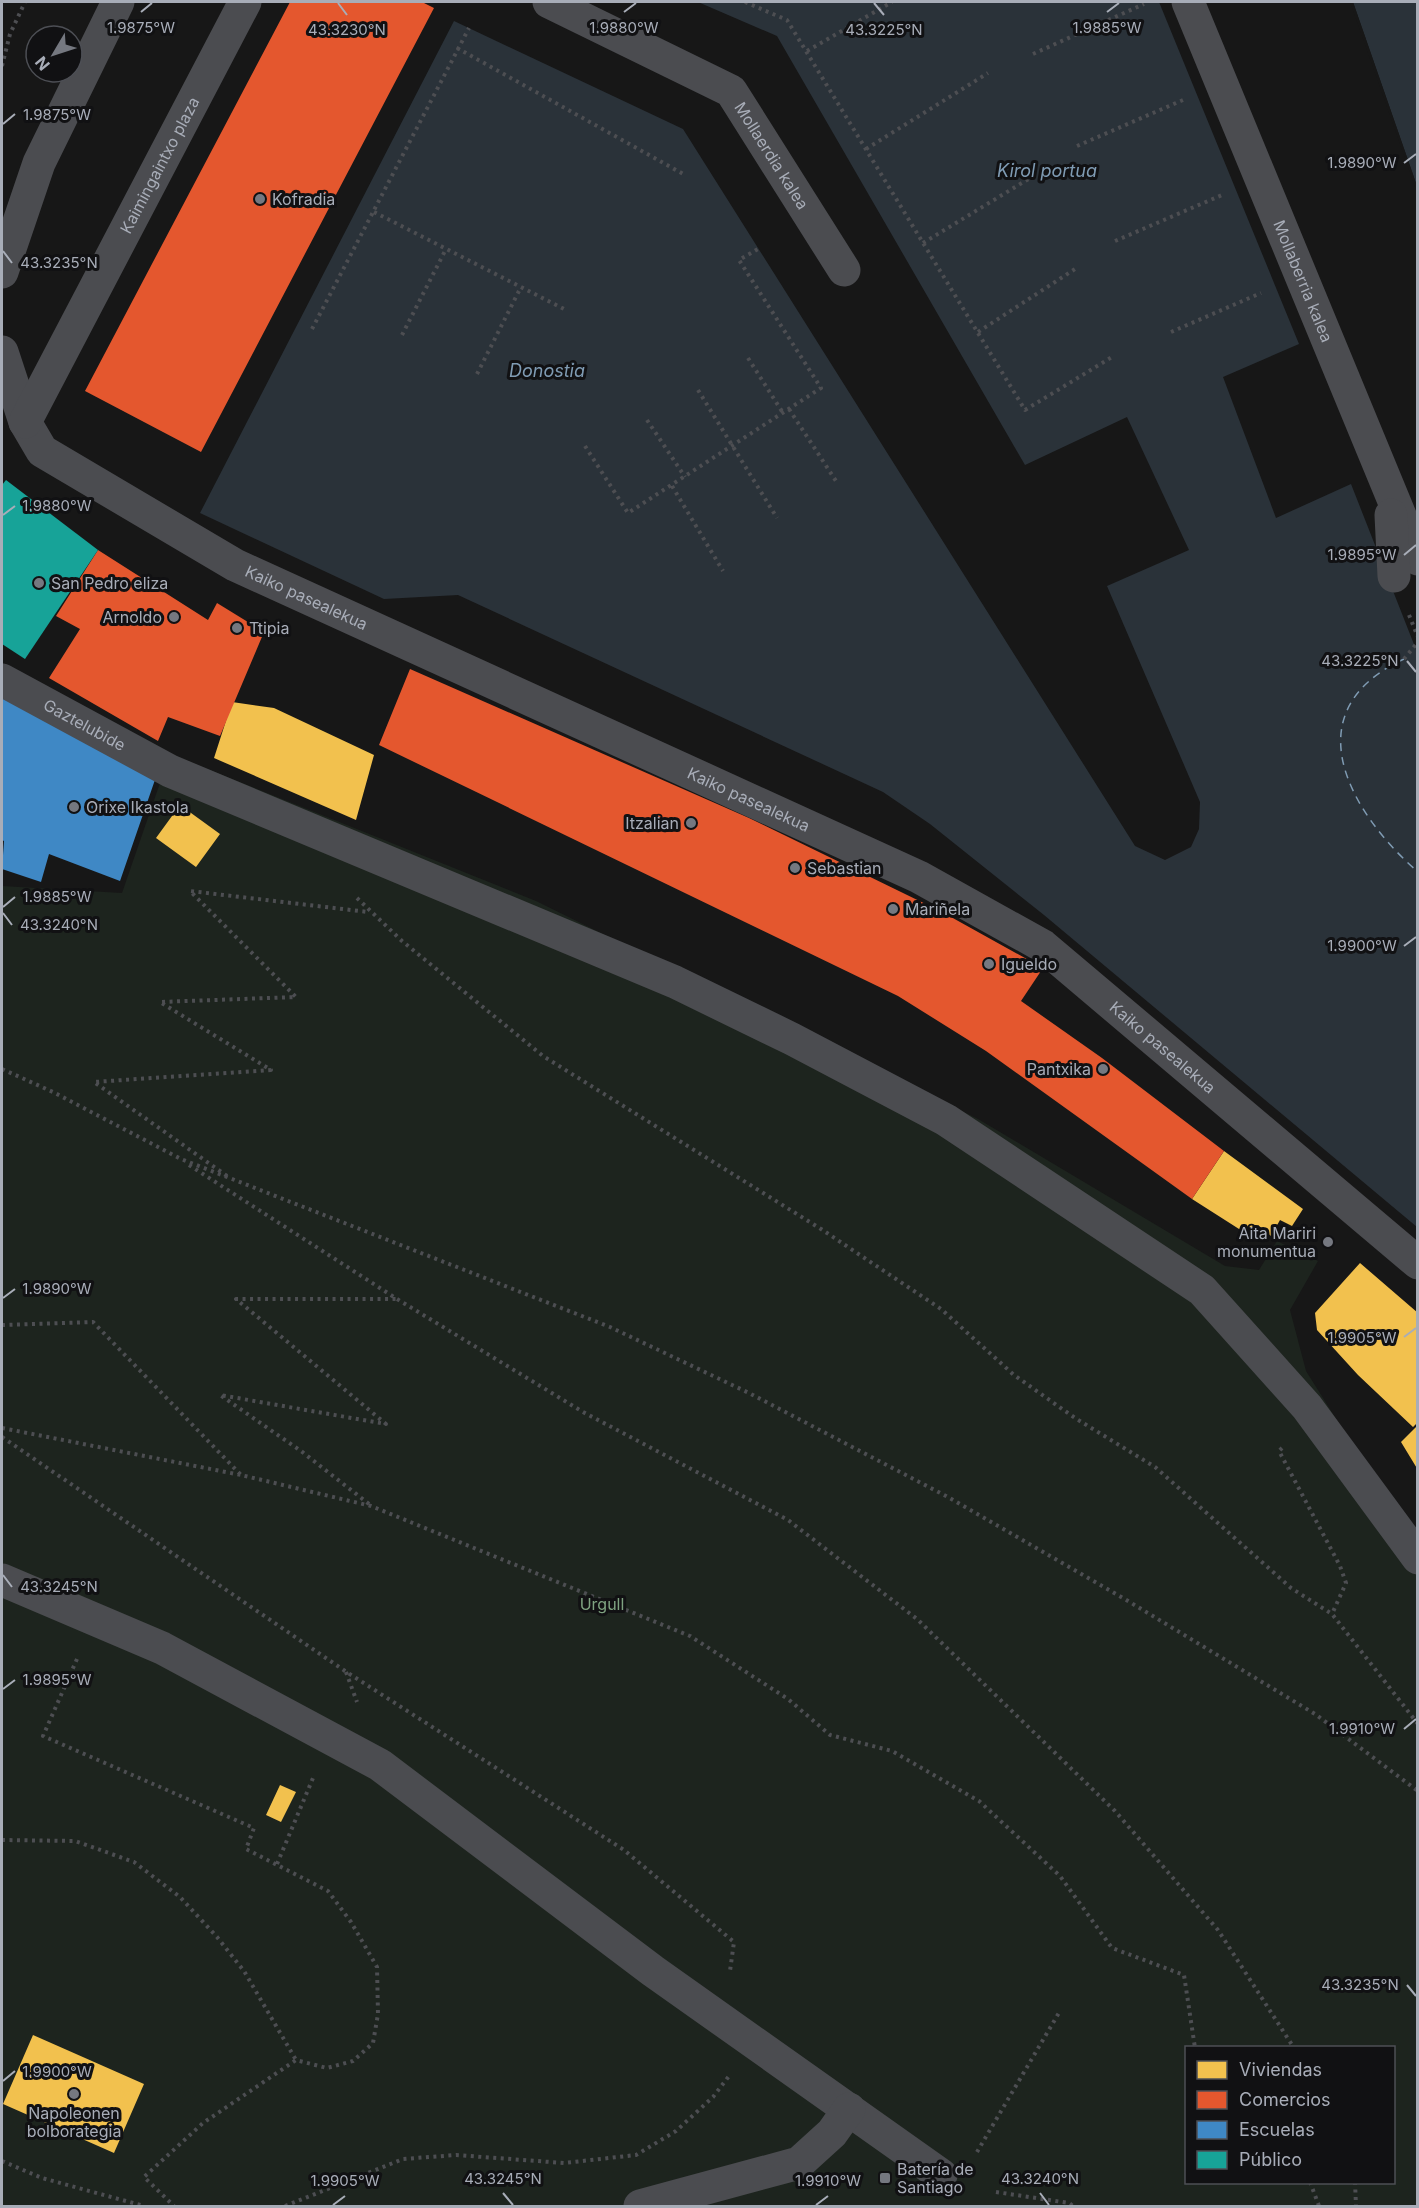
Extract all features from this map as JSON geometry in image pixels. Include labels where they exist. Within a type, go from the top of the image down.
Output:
[{"type":"street","points":[[2,273],[39,162],[118,2]]},
{"type":"street","name":"Kaimingaintxo plaza","points":[[25,423],[245,2]]},
{"type":"street","name":"Mollaerdia kalea","points":[[549,2],[731,91],[844,270]]},
{"type":"street","name":"Mollaberria kalea","points":[[1188,2],[1390,491],[1406,567]]},
{"type":"street","points":[[2,352],[25,423]]},
{"type":"street","name":"Kaiko pasealekua","points":[[25,423],[42,451],[236,565],[919,877],[1043,946],[1418,1263]]},
{"type":"street","name":"Gaztelubide","points":[[2,680],[170,771],[328,835],[675,982],[792,1039],[946,1120],[1202,1290],[1307,1407],[1418,1558]]},
{"type":"street","points":[[2,1580],[162,1648],[380,1765],[653,1971],[941,2175]]},
{"type":"street","points":[[640,2206],[800,2163],[832,2133],[849,2109]]},
{"type":"path","points":[[2,66],[10,34],[25,2]]},
{"type":"path","points":[[745,2],[787,20],[1025,410],[1112,357]]},
{"type":"path","points":[[807,51],[892,2]]},
{"type":"path","points":[[1033,54],[1143,3],[1148,15]]},
{"type":"path","points":[[312,329],[469,28]]},
{"type":"path","points":[[457,48],[685,175]]},
{"type":"path","points":[[866,150],[988,73]]},
{"type":"path","points":[[1179,89],[1187,110]]},
{"type":"path","points":[[1077,146],[1183,100]]},
{"type":"path","points":[[923,243],[1035,175]]},
{"type":"path","points":[[1217,185],[1226,206]]},
{"type":"path","points":[[1115,241],[1222,195]]},
{"type":"path","points":[[374,212],[566,310]]},
{"type":"path","points":[[402,335],[446,249]]},
{"type":"path","points":[[585,446],[628,513],[821,388],[739,260],[758,249]]},
{"type":"path","points":[[978,332],[1074,269]]},
{"type":"path","points":[[1171,332],[1261,293],[1257,282]]},
{"type":"path","points":[[477,374],[521,287]]},
{"type":"path","points":[[748,358],[783,413]]},
{"type":"path","points":[[698,390],[777,518]]},
{"type":"path","points":[[789,409],[836,481]]},
{"type":"path","points":[[647,420],[685,477]]},
{"type":"path","points":[[672,486],[723,571]]},
{"type":"path","points":[[1404,659],[1418,642]]},
{"type":"path","points":[[328,835],[338,875],[369,912],[543,1056],[821,1229],[941,1309],[1014,1374],[1076,1418],[1155,1467],[1291,1588],[1332,1614],[1418,1724]]},
{"type":"path","points":[[231,1180],[94,1082],[271,1070],[160,1002],[296,997],[190,891],[369,912]]},
{"type":"path","points":[[2,1069],[53,1092],[181,1160],[397,1299],[583,1412],[788,1520],[917,1619],[1115,1811],[1218,1930],[1293,2046]]},
{"type":"path","points":[[181,1160],[610,1327],[749,1393],[946,1496],[1123,1598],[1315,1714],[1418,1791]]},
{"type":"path","points":[[371,1506],[301,1451],[220,1395],[386,1424],[236,1299],[397,1299]]},
{"type":"path","points":[[2,1325],[93,1322],[241,1475]]},
{"type":"path","points":[[1307,1407],[1288,1442],[1279,1451],[1340,1566],[1346,1583],[1332,1614]]},
{"type":"path","points":[[2,1428],[241,1475],[371,1506],[690,1636],[788,1699],[830,1735],[892,1751],[979,1801],[1060,1876],[1112,1948],[1184,1975],[1195,2046]]},
{"type":"path","points":[[2,1437],[345,1671],[624,1850],[734,1942],[723,2019]]},
{"type":"path","points":[[2,1840],[75,1841],[134,1862],[180,1897],[244,1971],[296,2060],[327,2068],[353,2061],[373,2043],[378,2014],[377,1967],[351,1922],[328,1890],[246,1849],[254,1828],[43,1736],[95,1620]]},
{"type":"path","points":[[278,1864],[329,1738]]},
{"type":"path","points":[[975,2155],[1060,2011]]},
{"type":"path","points":[[285,2206],[403,2159],[456,2155],[564,2163],[636,2154],[676,2131],[713,2097],[754,2041]]},
{"type":"path","points":[[174,2206],[144,2177],[203,2123],[296,2060]]},
{"type":"path","points":[[2,2161],[42,2178],[144,2206]]},
{"type":"path","points":[[1311,2184],[1319,2206]]},
{"type":"path","points":[[1354,2184],[1356,2206]]},
{"type":"path","points":[[996,2192],[1069,2203],[1073,2206]]},
{"type":"green space","name":"Urgull","points":[[170,754],[536,901],[978,1119],[1225,1266],[1259,1270],[1277,1241],[1318,1261],[1290,1310],[1306,1371],[1355,1449],[1417,1532],[1417,2206],[2,2206],[2,886],[122,893]]},
{"type":"water","points":[[698,2],[1159,2],[1299,344],[1223,377],[1276,518],[1351,484],[1417,652],[1417,1227],[1044,915],[930,824],[883,792],[458,595],[384,599],[200,513],[454,21],[683,129],[1135,846],[1165,860],[1191,847],[1199,829],[1200,802],[1107,586],[1189,550],[1127,417],[1025,465],[777,36]]},
{"type":"water","points":[[1353,2],[1417,2],[1417,186]]},
{"type":"pier","points":[[1350,2],[1353,2],[1418,189],[1415,187]]},
{"type":"building: Viviendas","points":[[232,702],[274,708],[374,755],[356,820],[214,758]]},
{"type":"building: Viviendas","points":[[180,805],[220,834],[196,867],[156,838]]},
{"type":"building: Viviendas","points":[[1224,1151],[1303,1209],[1292,1226],[1280,1220],[1271,1236],[1258,1225],[1250,1236],[1192,1199]]},
{"type":"building: Viviendas","points":[[1360,1263],[1418,1313],[1418,1422],[1413,1427],[1358,1375],[1317,1330],[1315,1313]]},
{"type":"building: Viviendas","points":[[1418,1425],[1418,1470],[1401,1442]]},
{"type":"building: Viviendas","points":[[280,1785],[296,1792],[281,1822],[266,1815]]},
{"type":"building: Viviendas","name":"Napoleonen bolborategia","points":[[33,2035],[144,2084],[114,2153],[3,2104]]},
{"type":"building: Comercios","name":"Kofradia","points":[[290,2],[422,2],[434,8],[201,452],[85,391]]},
{"type":"building: Comercios","points":[[98,550],[208,620],[217,603],[264,632],[220,736],[168,717],[158,741],[49,678],[80,629],[56,616]]},
{"type":"building: Comercios","points":[[410,669],[749,818],[942,912],[1043,968],[1021,1001],[1102,1058],[1224,1151],[1192,1199],[986,1051],[898,996],[379,745]]},
{"type":"building: Escuelas","name":"Orixe Ikastola","points":[[2,687],[157,774],[120,881],[49,854],[41,882],[2,869],[4,841],[2,840]]},
{"type":"building: Público","name":"San Pedro eliza","points":[[6,480],[98,550],[25,659],[2,644],[2,485]]},
{"type":"ferry route","points":[[1404,659],[1370,681],[1349,706],[1341,733],[1343,762],[1354,792],[1371,821],[1393,848],[1418,872]]},
{"type":"place","name":"Kofradia","points":[[260,199]]},
{"type":"place","name":"San Pedro eliza","points":[[39,583]]},
{"type":"place","name":"Arnoldo","points":[[174,617]]},
{"type":"place","name":"Ttipia","points":[[237,628]]},
{"type":"place","name":"Orixe Ikastola","points":[[74,807]]},
{"type":"place","name":"Itzalian","points":[[691,823]]},
{"type":"place","name":"Sebastian","points":[[795,868]]},
{"type":"place","name":"Mariñela","points":[[893,909]]},
{"type":"place","name":"Igueldo","points":[[989,964]]},
{"type":"place","name":"Pantxika","points":[[1103,1069]]},
{"type":"place","name":"Aita Mariri monumentua","points":[[1328,1242]]},
{"type":"place","name":"Napoleonen bolborategia","points":[[74,2094]]},
{"type":"place","name":"Batería de Santiago","points":[[885,2178]]},
{"type":"water label","name":"Kirol portua","points":[[1047,170]]},
{"type":"water label","name":"Donostia","points":[[547,370]]}]
